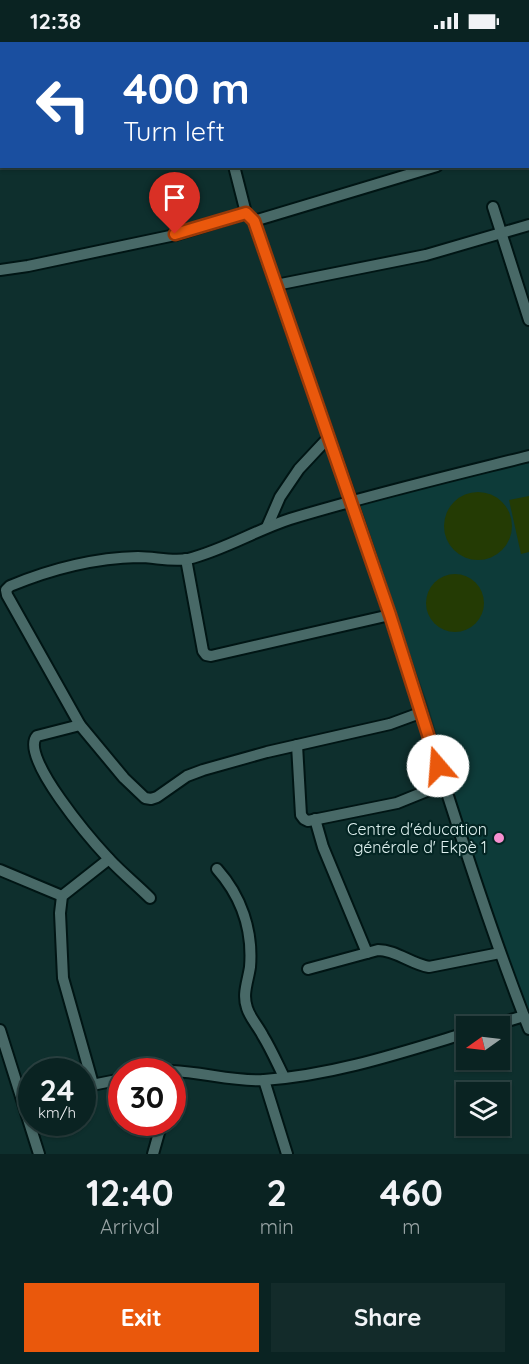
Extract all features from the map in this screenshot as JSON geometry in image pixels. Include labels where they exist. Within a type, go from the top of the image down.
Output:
[{"type":"street","points":[[235,168],[390,615],[420,713],[500,952],[529,1029]]},
{"type":"street","points":[[0,270],[28,266],[250,217],[430,168]]},
{"type":"street","points":[[493,207],[529,320]]},
{"type":"street","points":[[276,285],[426,255],[529,225]]},
{"type":"street","points":[[267,527],[280,497],[299,469],[328,438]]},
{"type":"street","points":[[420,713],[390,724],[297,745],[203,770],[187,776],[152,799],[145,798],[124,778],[80,725],[6,590],[10,586],[43,572],[88,562],[140,557],[186,559],[267,527],[350,501],[529,456]]},
{"type":"street","points":[[186,559],[203,651],[206,655],[262,646],[390,615]]},
{"type":"street","points":[[80,725],[37,736],[33,739],[33,744],[50,785],[109,859],[150,898]]},
{"type":"street","points":[[297,745],[301,815],[308,821],[397,803],[444,784]]},
{"type":"street","points":[[315,819],[323,847],[367,953]]},
{"type":"street","points":[[82,1058],[63,978],[60,914],[62,896],[109,859]]},
{"type":"street","points":[[217,869],[231,885],[242,907],[248,936],[250,967],[246,982],[246,1006],[250,1017],[270,1046],[284,1077]]},
{"type":"street","points":[[0,870],[62,896]]},
{"type":"street","points":[[308,969],[367,953],[388,950],[418,965],[429,967],[500,952]]},
{"type":"street","points":[[510,1020],[524,1016]]},
{"type":"street","points":[[0,1030],[18,1077]]},
{"type":"street","points":[[186,1074],[264,1080],[330,1071],[456,1036]]},
{"type":"street","points":[[264,1080],[287,1154]]},
{"type":"street","points":[[35,1136],[39,1154]]},
{"type":"street","points":[[153,1154],[158,1136]]},
{"type":"shaded area","points":[[529,461],[529,1021],[509,974],[427,702],[356,504]]},
{"type":"green space","points":[[478,492],[491,495],[502,502],[509,513],[512,526],[509,539],[502,550],[491,557],[478,560],[465,557],[454,550],[447,539],[444,526],[447,513],[454,502],[465,495]]},
{"type":"green space","points":[[529,496],[529,552],[521,554],[509,500]]},
{"type":"green space","points":[[449,574],[461,574],[476,582],[484,597],[484,609],[476,624],[461,632],[449,632],[434,624],[426,609],[426,597],[434,582]]},
{"type":"place","name":"Centre d'éducation générale d' Ekpè 1","points":[[499,838]]},
{"type":"route","points":[[175,234],[246,213],[254,221],[390,615],[438,766]]}]
